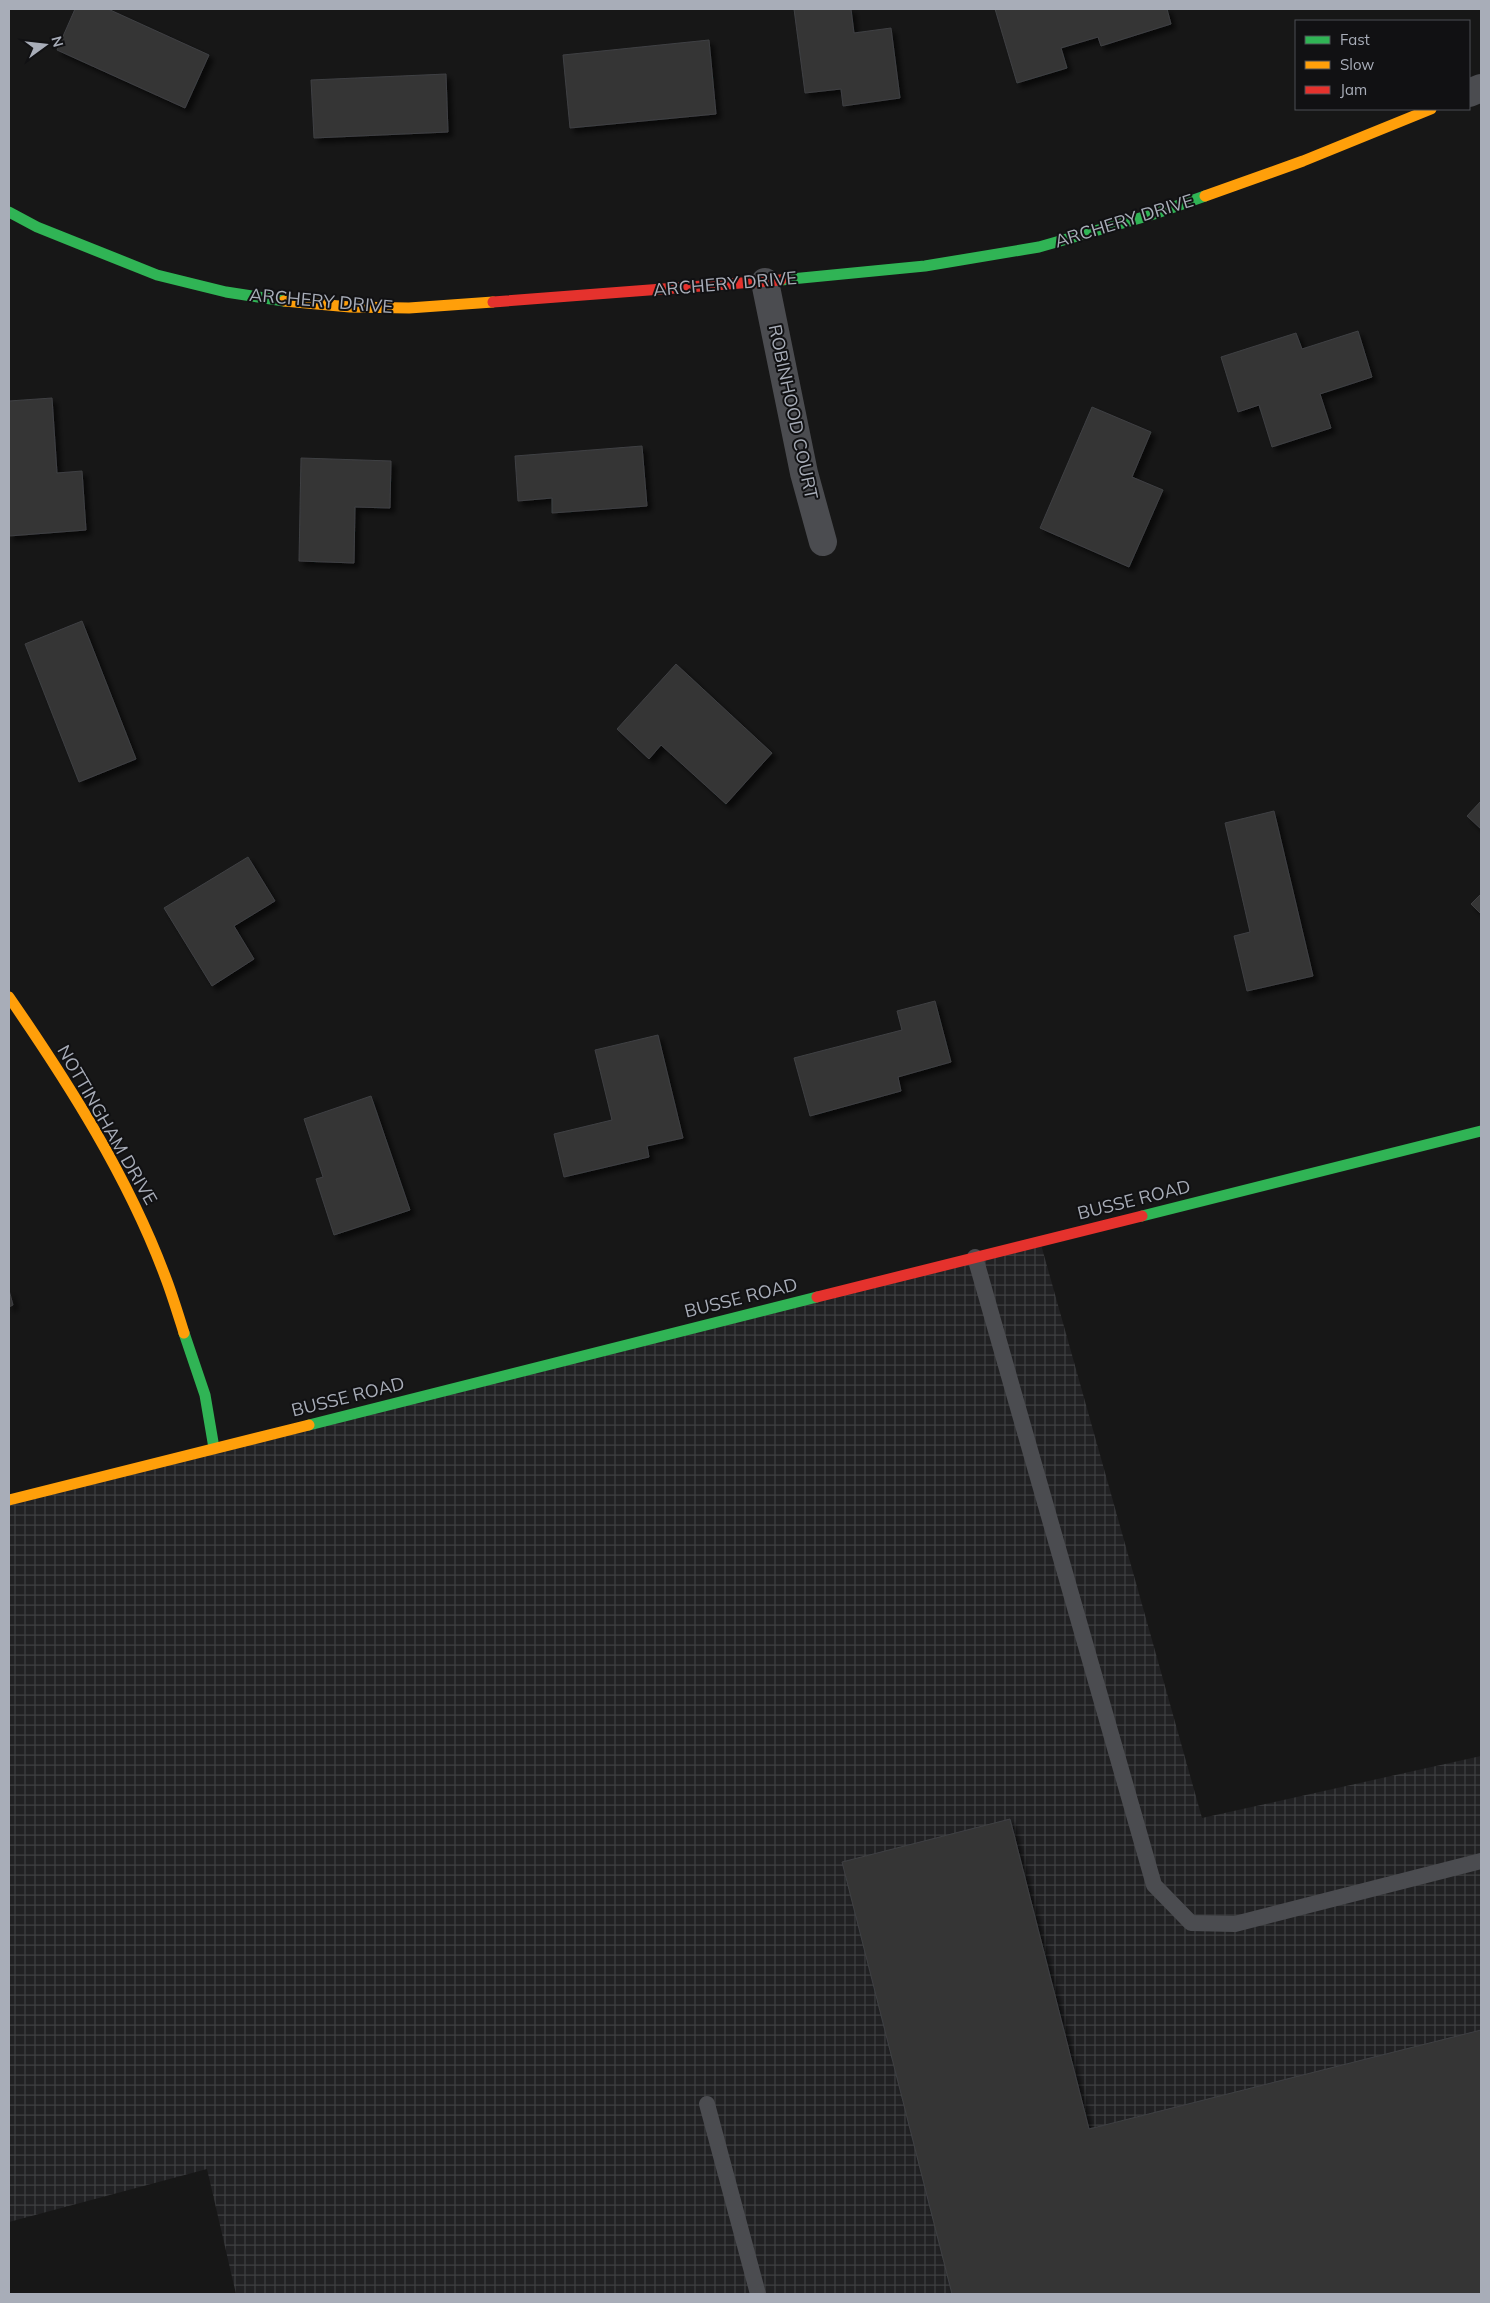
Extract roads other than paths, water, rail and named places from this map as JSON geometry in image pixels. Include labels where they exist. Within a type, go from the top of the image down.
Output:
[{"type":"street","name":"ARCHERY DRIVE","points":[[9,212],[37,227],[157,275],[226,292],[280,301],[350,307],[409,308],[765,282],[925,266],[1039,247],[1164,211],[1303,161],[1429,110]]},
{"type":"street","name":"ROBINHOOD COURT","points":[[765,282],[804,473],[823,542]]},
{"type":"street","name":"NOTTINGHAM DRIVE","points":[[9,997],[38,1040],[107,1153],[136,1209],[165,1274],[205,1395],[214,1448]]},
{"type":"street","name":"BUSSE ROAD","points":[[9,1500],[1481,1131]]},
{"type":"lane","points":[[975,1257],[1154,1885],[1191,1923],[1235,1924],[1481,1861]]},
{"type":"lane","points":[[707,2104],[758,2294]]}]
